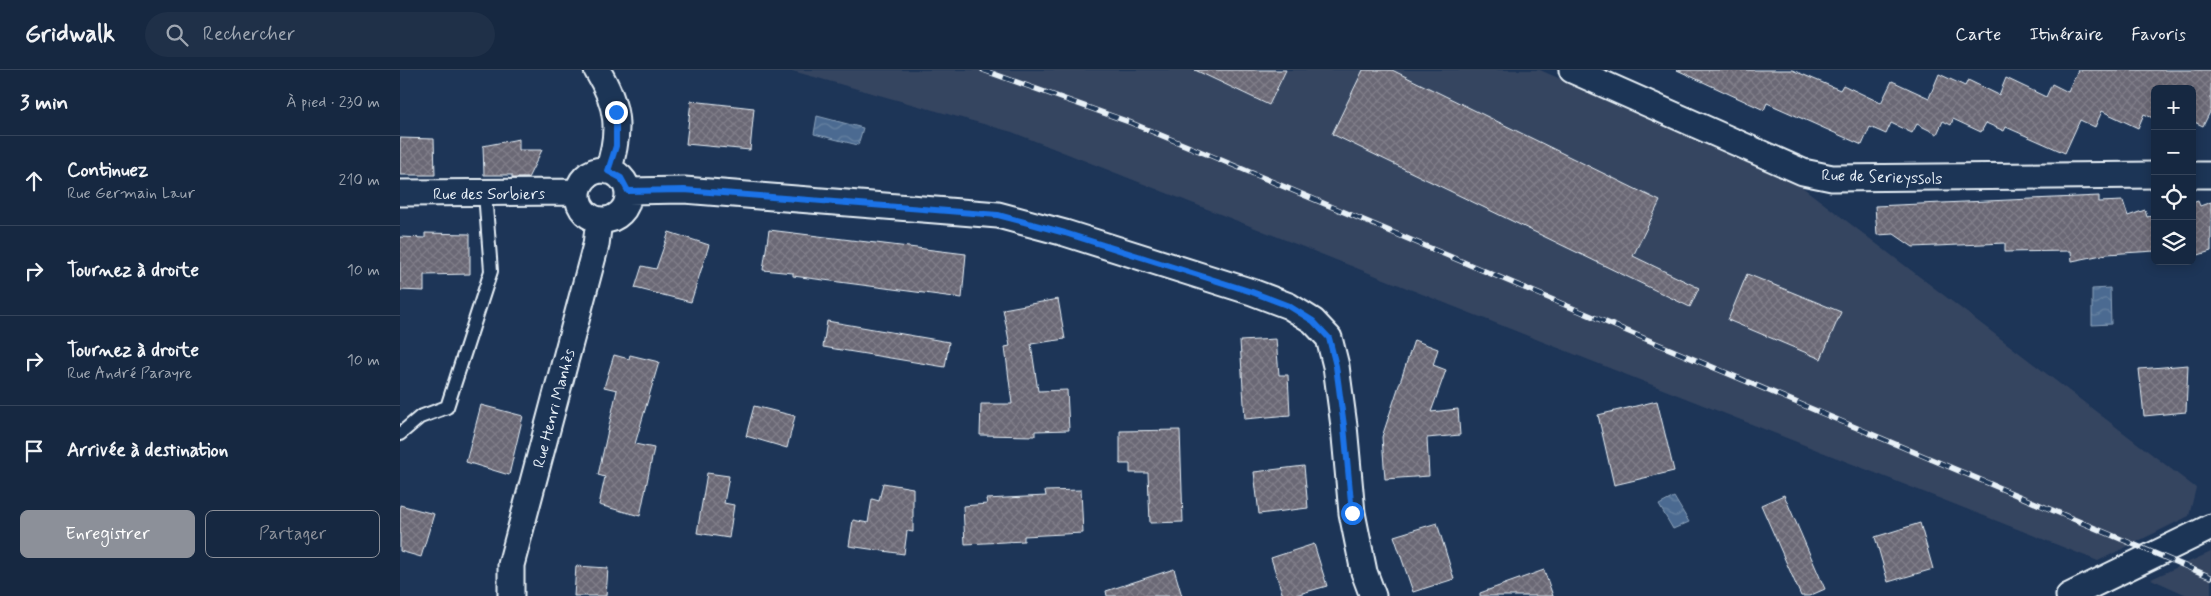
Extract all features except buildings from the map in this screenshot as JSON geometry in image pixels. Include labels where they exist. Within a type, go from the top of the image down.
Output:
[{"type":"street","points":[[597,70],[616,112],[616,146],[608,171]]},
{"type":"street","name":"Rue de Serieyssols","points":[[1572,70],[1803,172],[1832,178],[2151,175]]},
{"type":"street","points":[[601,170],[608,171],[621,178],[628,191],[626,207],[621,213],[607,220],[592,218],[581,207],[578,192],[585,177],[601,170]]},
{"type":"street","points":[[2196,175],[2211,175]]},
{"type":"street","points":[[628,191],[684,190],[998,215],[1065,233],[1252,292],[1289,306],[1313,321],[1329,338],[1336,366],[1344,426],[1352,513],[1364,572],[1373,596]]},
{"type":"street","name":"Rue des Sorbiers","points":[[400,193],[578,192]]},
{"type":"street","name":"Rue Henri Manhès","points":[[511,596],[511,565],[596,245],[599,220]]},
{"type":"street","points":[[2069,596],[2211,527]]},
{"type":"lane","points":[[400,434],[420,417],[447,407],[491,272],[485,193]]},
{"type":"shaded area","points":[[789,70],[1540,70],[1793,180],[2196,488],[2189,516],[2098,561],[1012,132]]},
{"type":"shaded area","points":[[2211,552],[2211,596],[2189,596],[2151,579]]},
{"type":"water","points":[[817,116],[863,128],[858,145],[814,134]]},
{"type":"water","points":[[2110,288],[2111,324],[2092,325],[2092,289]]},
{"type":"water","points":[[1674,497],[1689,522],[1673,529],[1659,505]]},
{"type":"railway","points":[[983,70],[1129,122],[1209,155],[2211,577]]},
{"type":"route","points":[[616,112],[616,146],[608,171],[616,173],[621,178],[626,184],[628,191],[684,190],[998,215],[1065,233],[1252,292],[1289,306],[1313,321],[1329,338],[1336,366],[1344,426],[1352,513]]}]
